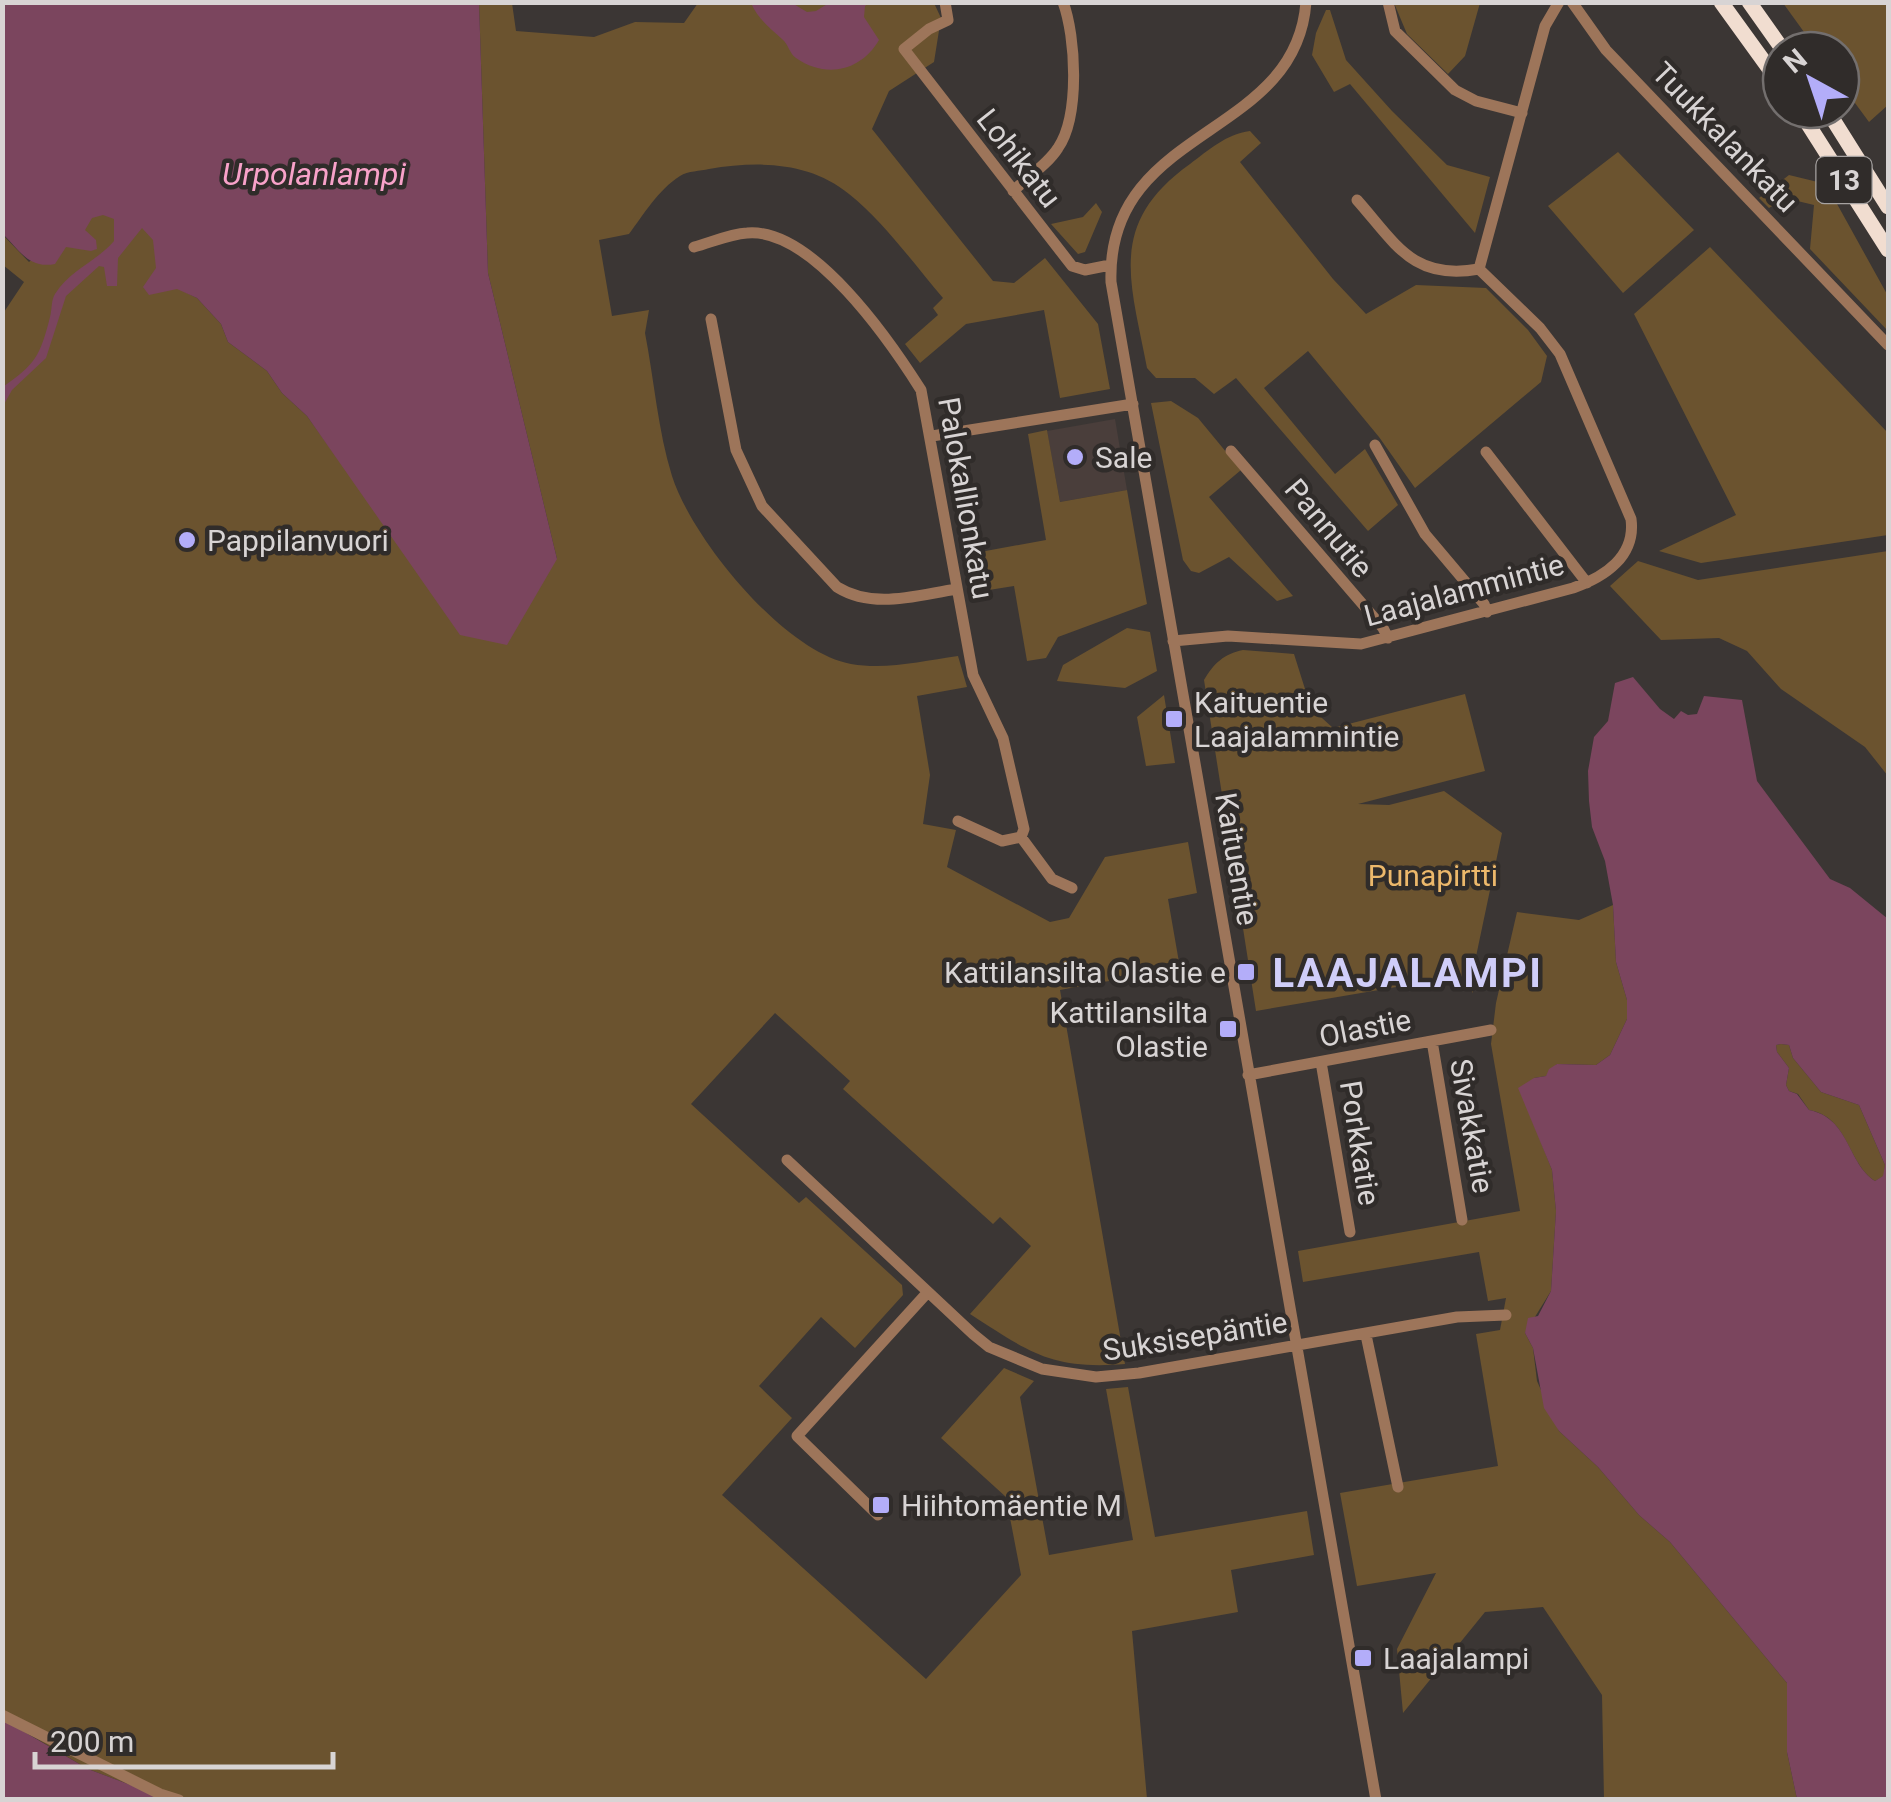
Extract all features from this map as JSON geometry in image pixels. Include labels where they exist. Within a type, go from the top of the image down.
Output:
[{"type":"highway","points":[[1721,2],[1761,57]]},
{"type":"highway","points":[[1749,2],[1769,30]]},
{"type":"highway","name":"13","points":[[1812,130],[1888,250]]},
{"type":"highway","name":"13","points":[[1840,130],[1888,207]]},
{"type":"street","name":"Lohikatu","points":[[945,2],[948,20],[904,49],[1072,266],[1085,270],[1110,265]]},
{"type":"street","points":[[1013,191],[1060,147],[1071,107],[1076,64],[1062,2]]},
{"type":"street","name":"Kaituentie","points":[[1306,2],[1301,32],[1271,82],[1247,104],[1172,156],[1138,187],[1114,233],[1110,265],[1376,1800]]},
{"type":"street","points":[[1388,2],[1395,32],[1455,90],[1476,101],[1522,113]]},
{"type":"street","points":[[1356,200],[1420,265],[1440,272],[1479,269],[1546,26],[1559,2]]},
{"type":"street","name":"Tuukkalankatu","points":[[1572,2],[1606,50],[1888,346]]},
{"type":"street","name":"Palokallionkatu","points":[[694,247],[748,232],[786,240],[840,284],[902,360],[921,390],[973,675],[1002,738],[1024,829],[1021,837]]},
{"type":"street","name":"Laajalammintie","points":[[1173,641],[1228,636],[1348,644],[1388,638],[1587,584],[1618,562],[1628,549],[1631,518],[1560,354],[1540,328],[1479,269]]},
{"type":"street","points":[[710,319],[736,450],[762,506],[851,596],[874,601],[957,589]]},
{"type":"street","points":[[932,436],[1133,404]]},
{"type":"street","points":[[1374,445],[1425,534],[1487,612]]},
{"type":"street","name":"Pannutie","points":[[1231,451],[1384,628],[1388,638]]},
{"type":"street","points":[[1486,452],[1587,584]]},
{"type":"street","points":[[958,821],[1002,840],[1021,837],[1052,878],[1072,888]]},
{"type":"street","name":"Olastie","points":[[1248,1074],[1492,1030]]},
{"type":"street","name":"Sivakkatie","points":[[1432,1041],[1462,1220]]},
{"type":"street","name":"Porkkatie","points":[[1322,1062],[1350,1232]]},
{"type":"street","name":"Suksisepäntie","points":[[787,1160],[989,1347],[1028,1364],[1073,1376],[1139,1373],[1457,1317],[1506,1315]]},
{"type":"street","points":[[878,1515],[798,1436],[927,1293]]},
{"type":"street","points":[[1366,1334],[1398,1486]]},
{"type":"street","points":[[2,1715],[179,1800]]},
{"type":"shaded area","points":[[1115,419],[1127,490],[1060,502],[1047,431]]},
{"type":"green space","points":[[479,3],[512,3],[516,31],[594,37],[635,22],[684,23],[698,3],[934,3],[941,18],[934,62],[889,91],[872,129],[993,281],[1014,283],[1045,258],[1098,324],[1110,389],[1060,398],[1044,310],[966,324],[920,363],[905,344],[938,315],[933,308],[943,298],[862,205],[834,183],[800,169],[746,165],[683,174],[658,195],[629,234],[599,240],[612,316],[649,310],[645,333],[672,476],[699,530],[744,589],[798,638],[825,655],[851,664],[891,665],[958,656],[967,687],[917,696],[930,775],[923,824],[956,830],[947,867],[1050,922],[1069,918],[1105,857],[1188,842],[1197,893],[1168,899],[1180,968],[1060,990],[1125,1364],[1078,1364],[1042,1356],[970,1314],[1031,1246],[1000,1217],[993,1224],[843,1089],[850,1081],[775,1013],[691,1104],[799,1203],[806,1197],[902,1285],[903,1295],[855,1348],[821,1317],[759,1386],[792,1418],[722,1495],[926,1679],[1021,1575],[1006,1497],[941,1438],[1004,1368],[1034,1381],[1020,1397],[1049,1555],[1133,1540],[1106,1389],[1128,1387],[1155,1537],[1307,1511],[1314,1555],[1231,1570],[1238,1612],[1132,1631],[1147,1799],[168,1799],[88,1769],[3,1719],[2,315],[24,282],[3,265],[2,234],[29,262],[98,206],[145,221],[185,292],[197,298],[221,324],[228,342],[267,371],[282,393],[307,416],[368,501],[557,559],[488,273]]},
{"type":"green space","points":[[1394,3],[1480,3],[1465,56],[1448,74],[1407,34]]},
{"type":"green space","points":[[1783,3],[1888,3],[1888,105],[1869,122],[1861,111],[1861,30],[1803,30]]},
{"type":"green space","points":[[1326,10],[1330,10],[1346,60],[1392,111],[1447,165],[1490,177],[1475,233],[1350,84],[1334,92],[1312,55]]},
{"type":"green space","points":[[1250,131],[1261,143],[1240,162],[1333,279],[1366,314],[1416,285],[1486,288],[1528,330],[1547,356],[1541,382],[1415,488],[1379,437],[1308,351],[1264,388],[1335,474],[1365,449],[1398,505],[1368,531],[1236,378],[1214,394],[1195,378],[1156,378],[1147,368],[1131,281],[1135,232],[1163,186],[1218,143]]},
{"type":"green space","points":[[1618,152],[1694,230],[1623,293],[1548,206]]},
{"type":"green space","points":[[1789,175],[1826,184],[1888,296],[1888,331],[1810,249],[1814,205],[1785,198],[1769,208],[1759,198]]},
{"type":"green space","points":[[1096,203],[1102,212],[1085,252],[1078,254],[1051,224],[1083,217]]},
{"type":"green space","points":[[1710,247],[1888,433],[1888,535],[1701,563],[1659,551],[1736,515],[1634,314]]},
{"type":"green space","points":[[1171,401],[1198,418],[1241,470],[1209,497],[1293,596],[1277,601],[1229,557],[1199,573],[1191,571],[1183,560],[1151,403]]},
{"type":"green space","points":[[1047,430],[1060,502],[1127,490],[1147,604],[1058,637],[1046,658],[1027,661],[1014,586],[970,593],[964,555],[1046,540],[1028,434]]},
{"type":"green space","points":[[1888,551],[1888,776],[1865,747],[1781,689],[1747,651],[1719,638],[1661,640],[1610,586],[1638,561],[1698,580]]},
{"type":"green space","points":[[1127,628],[1150,632],[1157,671],[1125,688],[1057,681],[1063,665]]},
{"type":"green space","name":"Punapirtti","points":[[1243,650],[1294,654],[1311,708],[1333,728],[1465,694],[1485,771],[1358,804],[1389,805],[1444,791],[1502,833],[1474,966],[1473,993],[1461,976],[1256,1011],[1204,680],[1220,660]]},
{"type":"green space","points":[[1164,695],[1175,763],[1146,766],[1137,717]]},
{"type":"green space","points":[[1613,905],[1616,962],[1627,1000],[1627,1019],[1610,1055],[1596,1065],[1557,1064],[1546,1076],[1534,1078],[1526,1104],[1552,1170],[1556,1211],[1551,1291],[1525,1333],[1533,1348],[1537,1381],[1559,1431],[1670,1542],[1787,1683],[1787,1752],[1797,1799],[1604,1799],[1602,1695],[1543,1607],[1485,1612],[1403,1713],[1397,1649],[1436,1573],[1357,1586],[1340,1493],[1498,1466],[1476,1334],[1500,1330],[1506,1298],[1488,1301],[1479,1252],[1303,1282],[1298,1251],[1520,1211],[1491,1044],[1496,1003],[1517,912],[1579,920]]},
{"type":"green space","points":[[1776,1045],[1789,1045],[1793,1058],[1821,1092],[1859,1105],[1885,1165],[1884,1176],[1875,1181],[1866,1173],[1832,1122],[1809,1110],[1798,1094],[1789,1091],[1789,1068],[1777,1052]]},
{"type":"water","name":"Urpolanlampi","points":[[3,2],[479,3],[488,273],[557,559],[507,645],[460,635],[307,416],[282,393],[267,371],[228,342],[221,324],[197,298],[177,289],[149,295],[143,287],[156,268],[153,240],[142,228],[118,258],[117,286],[107,286],[104,267],[99,266],[66,296],[46,358],[12,390],[3,406],[3,387],[39,351],[55,294],[114,241],[114,219],[103,215],[92,218],[85,230],[96,240],[97,249],[66,247],[55,264],[32,261],[3,234]]},
{"type":"water","points":[[751,3],[792,3],[807,12],[829,3],[869,3],[864,17],[879,40],[853,65],[831,70],[807,65],[794,56]]},
{"type":"water","name":"Laajalampi","points":[[1633,677],[1660,709],[1674,719],[1681,711],[1697,714],[1704,696],[1742,700],[1757,781],[1830,879],[1850,888],[1888,919],[1888,1799],[1797,1799],[1787,1752],[1787,1683],[1670,1542],[1559,1431],[1544,1408],[1533,1348],[1525,1333],[1528,1318],[1538,1316],[1551,1291],[1556,1211],[1552,1170],[1518,1088],[1546,1076],[1557,1064],[1596,1065],[1610,1055],[1627,1019],[1627,1000],[1616,962],[1613,905],[1589,801],[1588,771],[1594,737],[1608,721],[1615,683]],"holes":[[[1776,1045],[1789,1045],[1793,1058],[1821,1092],[1859,1105],[1885,1165],[1883,1176],[1875,1181],[1866,1173],[1833,1122],[1809,1110],[1797,1094],[1789,1091],[1789,1068]]]},
{"type":"water","points":[[2,1719],[88,1769],[168,1799],[3,1799]]},
{"type":"place","name":"Sale","points":[[1075,457]]},
{"type":"place","name":"Pappilanvuori","points":[[187,540]]},
{"type":"place","name":"Kaituentie Laajalammintie","points":[[1174,719]]},
{"type":"place","name":"Kattilansilta Olastie e","points":[[1246,972]]},
{"type":"place","name":"Kattilansilta Olastie","points":[[1228,1029]]},
{"type":"place","name":"Hiihtomäentie M","points":[[881,1505]]},
{"type":"place","name":"Laajalampi","points":[[1363,1658]]},
{"type":"district","name":"LAAJALAMPI","points":[[1408,973]]}]
